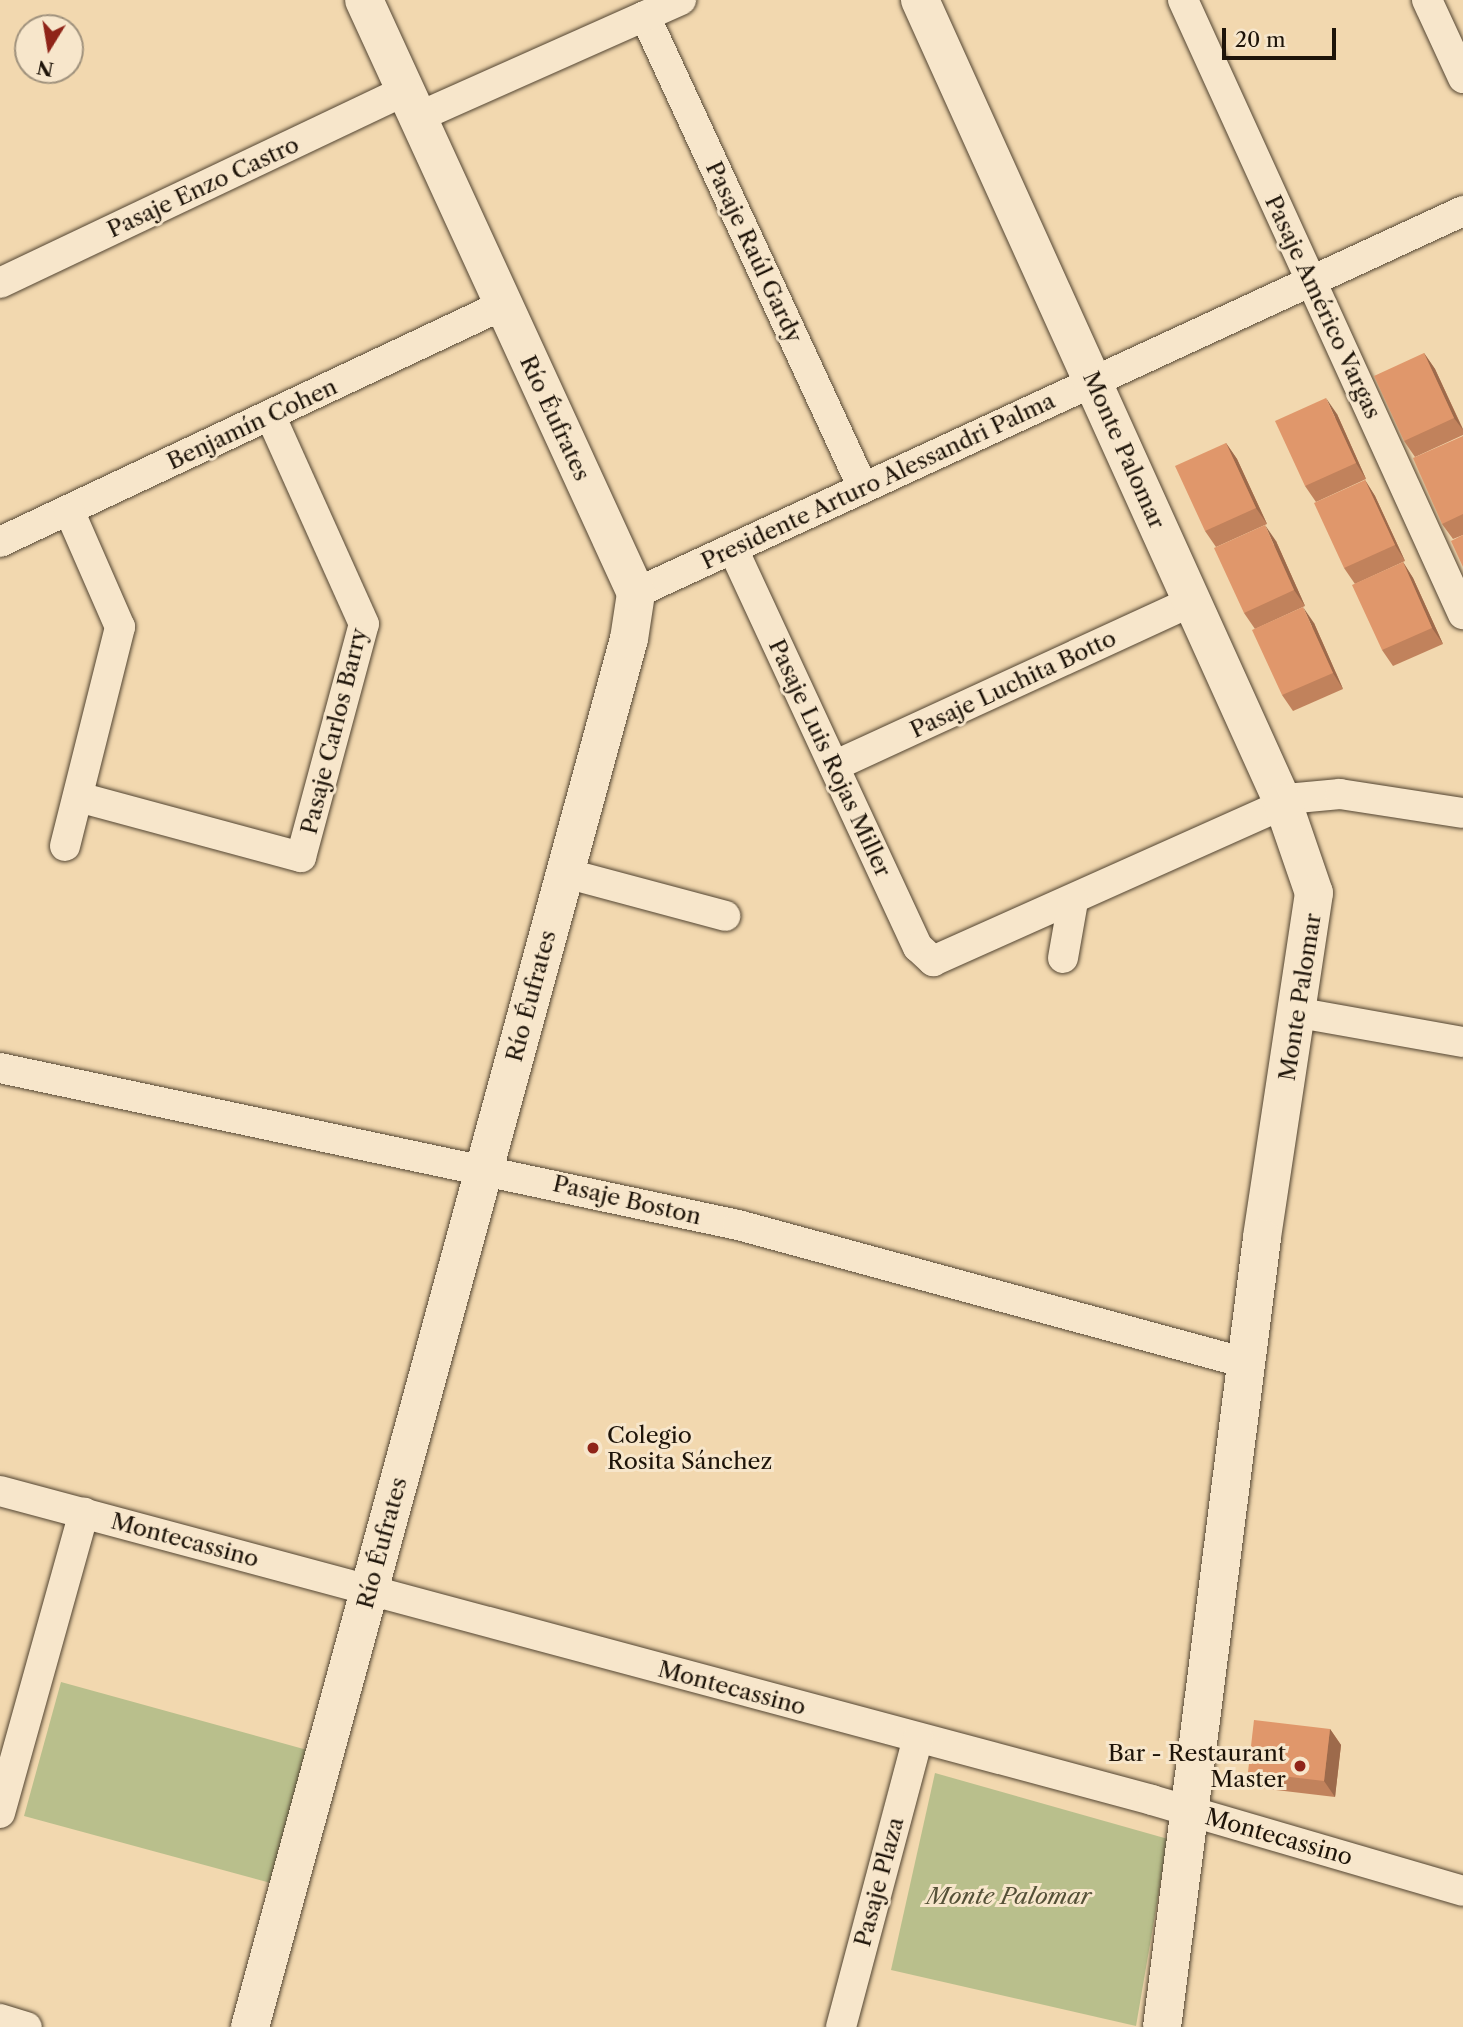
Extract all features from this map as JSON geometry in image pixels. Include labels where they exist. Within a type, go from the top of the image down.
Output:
[{"type":"street","name":"Río Éufrates","points":[[250,2027],[565,873],[635,593],[364,0]]},
{"type":"street","name":"Pasaje Enzo Castro","points":[[0,283],[411,104],[681,0]]},
{"type":"street","name":"Monte Palomar","points":[[920,0],[1283,803],[1314,893],[1300,1013],[1246,1363],[1162,2027]]},
{"type":"street","name":"Pasaje Américo Vargas","points":[[1183,0],[1463,614]]},
{"type":"street","points":[[1427,0],[1463,78]]},
{"type":"street","name":"Pasaje Raúl Gardy","points":[[645,16],[863,488]]},
{"type":"street","name":"Presidente Arturo Alessandri Palma","points":[[635,593],[1463,211]]},
{"type":"street","name":"Benjamín Cohen","points":[[0,542],[503,305]]},
{"type":"street","name":"Pasaje Carlos Barry","points":[[78,797],[301,857],[364,624],[270,415]]},
{"type":"street","points":[[65,846],[120,627],[69,510]]},
{"type":"street","name":"Pasaje Luis Rojas Miller","points":[[733,549],[918,947],[933,961],[1073,901]]},
{"type":"street","name":"Pasaje Luchita Botto","points":[[834,766],[1192,601]]},
{"type":"street","points":[[1063,958],[1073,901],[1283,803],[1340,794],[1463,813]]},
{"type":"street","points":[[565,873],[725,916]]},
{"type":"street","points":[[1300,1013],[1463,1042]]},
{"type":"street","name":"Pasaje Boston","points":[[0,1069],[484,1168],[738,1225],[1246,1363]]},
{"type":"street","name":"Montecassino","points":[[0,1490],[1190,1811],[1463,1891]]},
{"type":"street","points":[[0,1813],[84,1513]]},
{"type":"street","name":"Pasaje Plaza","points":[[841,2027],[918,1738]]},
{"type":"street","points":[[0,2019],[27,2027]]},
{"type":"green space","points":[[61,1682],[318,1753],[282,1886],[24,1816]]},
{"type":"green space","name":"Monte Palomar","points":[[935,1773],[1168,1839],[1136,2026],[891,1970]]},
{"type":"building","points":[[1424,353],[1454,418],[1404,441],[1374,376]]},
{"type":"building","points":[[1326,398],[1356,463],[1305,486],[1275,421]]},
{"type":"building","points":[[1463,436],[1463,514],[1442,524],[1413,458]]},
{"type":"building","points":[[1226,443],[1256,508],[1205,531],[1175,466]]},
{"type":"building","points":[[1365,480],[1395,545],[1344,568],[1314,503]]},
{"type":"building","points":[[1265,525],[1294,590],[1244,613],[1214,548]]},
{"type":"building","points":[[1463,535],[1463,567],[1451,541]]},
{"type":"building","points":[[1403,562],[1432,628],[1382,650],[1352,585]]},
{"type":"building","points":[[1303,607],[1333,673],[1282,695],[1252,630]]},
{"type":"building","name":"Bar - Restaurant Master","points":[[1254,1720],[1330,1729],[1324,1781],[1248,1772]]},
{"type":"place","name":"Colegio Rosita Sánchez","points":[[593,1448]]},
{"type":"place","name":"Bar - Restaurant Master","points":[[1300,1766]]}]
